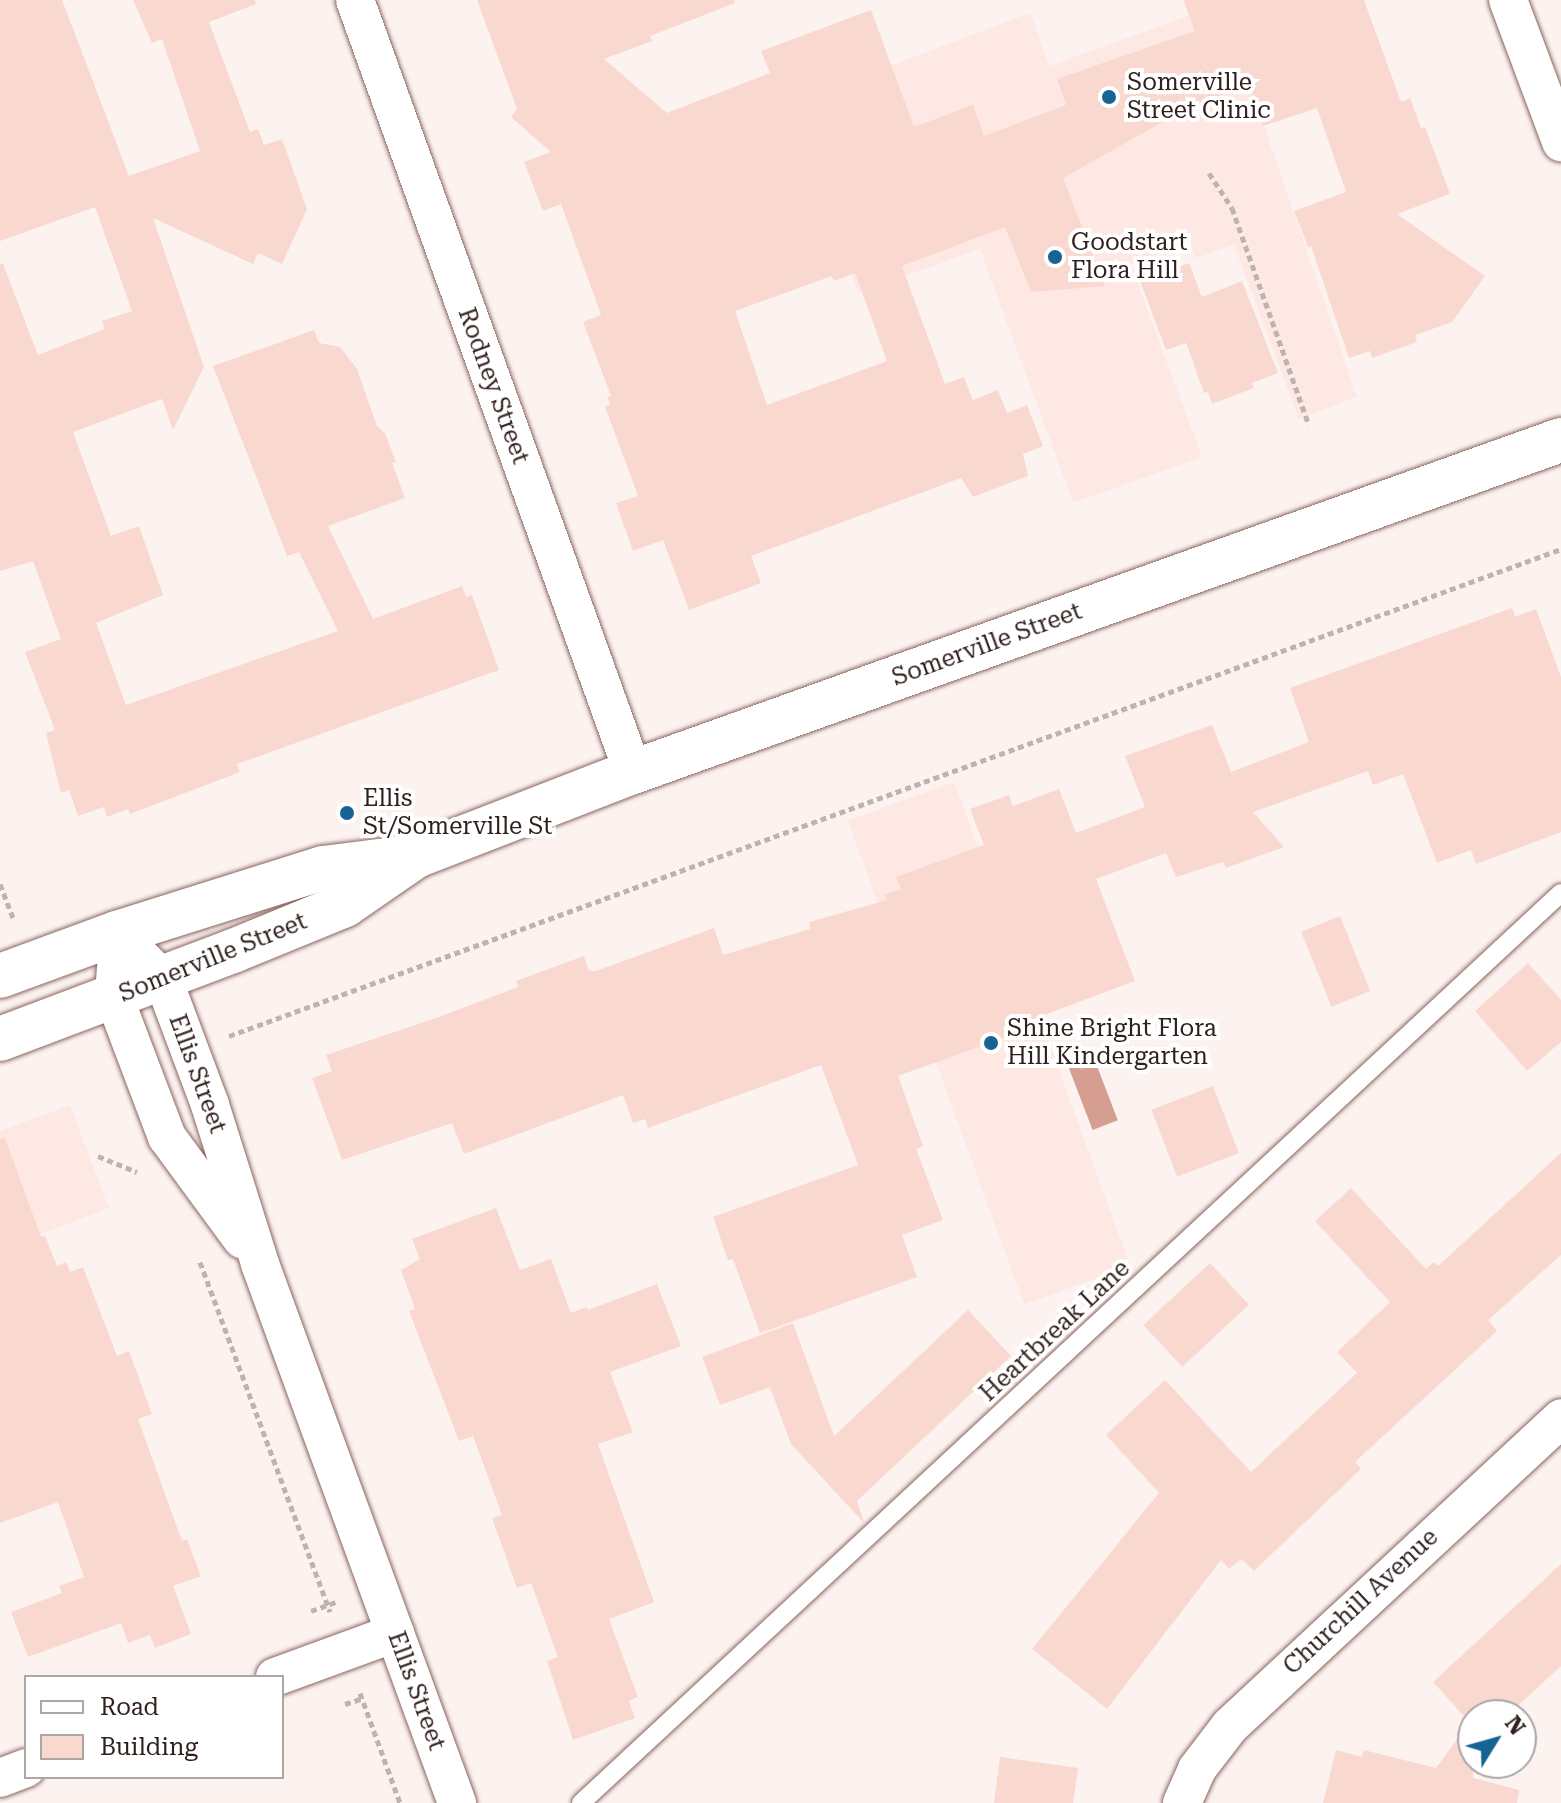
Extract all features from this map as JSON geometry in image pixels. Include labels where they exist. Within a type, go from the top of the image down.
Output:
[{"type":"street","name":"Rodney Street","points":[[355,0],[633,772]]},
{"type":"street","points":[[1508,0],[1561,142]]},
{"type":"street","name":"Somerville Street","points":[[0,1039],[163,979],[345,905],[416,856],[633,772],[1561,440]]},
{"type":"street","name":"Somerville Street","points":[[0,976],[117,933],[323,868],[416,856]]},
{"type":"street","name":"Ellis Street","points":[[117,933],[163,979],[210,1105],[260,1264],[457,1803]]},
{"type":"street","name":"Ellis Street","points":[[117,933],[114,997],[167,1137],[260,1264]]},
{"type":"street","name":"Churchill Avenue","points":[[1182,1803],[1197,1769],[1230,1726],[1561,1418]]},
{"type":"street","points":[[280,1675],[395,1633]]},
{"type":"street","points":[[0,1778],[24,1769]]},
{"type":"lane","name":"Heartbreak Lane","points":[[581,1803],[1561,893]]},
{"type":"path","points":[[1209,173],[1232,208],[1309,425]]},
{"type":"path","points":[[229,1036],[1561,549]]},
{"type":"path","points":[[0,884],[15,925]]},
{"type":"path","points":[[98,1156],[150,1177]]},
{"type":"path","points":[[200,1261],[400,1803]]},
{"type":"shaded area","name":"Goodstart Flora Hill","points":[[1222,4],[1357,397],[1299,419],[1234,245],[1196,258],[1190,242],[1131,265],[1202,457],[1073,503],[980,249],[858,293],[789,104],[1030,13],[1049,66]]},
{"type":"shaded area","name":"Shine Bright Flora Hill Kindergarten","points":[[954,782],[1130,1266],[1024,1305],[848,821]]},
{"type":"shaded area","points":[[1092,1053],[1118,1120],[1093,1130],[1067,1063]]},
{"type":"shaded area","points":[[70,1105],[109,1208],[0,1250],[0,1131]]},
{"type":"building","points":[[0,0],[62,0],[129,176],[200,151],[162,39],[152,43],[133,0],[255,0],[256,4],[209,22],[250,132],[258,129],[264,145],[282,139],[307,209],[282,264],[258,253],[253,264],[153,218],[204,367],[173,430],[162,399],[73,432],[111,536],[139,526],[163,595],[96,623],[126,705],[338,631],[299,552],[287,556],[213,366],[314,330],[319,343],[340,347],[357,369],[377,426],[385,433],[396,462],[392,463],[405,498],[328,526],[373,619],[462,586],[466,597],[472,595],[499,670],[237,764],[240,772],[130,814],[128,809],[107,817],[104,807],[78,816],[69,790],[61,793],[46,733],[55,730],[25,652],[61,639],[33,561],[0,571],[0,264],[3,264],[38,355],[105,329],[102,321],[132,311],[95,207],[0,241]]},
{"type":"building","points":[[477,0],[734,0],[735,3],[650,36],[652,41],[604,59],[667,113],[770,73],[761,51],[871,10],[914,127],[973,105],[984,136],[1066,105],[1057,79],[1195,31],[1183,0],[1364,0],[1401,102],[1410,98],[1421,128],[1425,127],[1450,194],[1397,214],[1485,276],[1452,322],[1415,335],[1417,342],[1372,358],[1370,351],[1349,358],[1311,246],[1308,247],[1294,211],[1346,192],[1317,108],[1263,126],[1250,85],[1191,106],[1063,178],[1105,286],[1031,292],[1005,227],[902,266],[945,384],[964,377],[973,400],[998,390],[1007,413],[1027,405],[1043,446],[1023,454],[1028,476],[973,497],[961,478],[751,556],[761,583],[689,610],[663,540],[633,551],[616,503],[638,496],[605,407],[610,404],[607,397],[611,396],[583,322],[601,315],[561,204],[543,211],[524,162],[551,152],[511,117],[517,109]],"holes":[[[855,273],[887,361],[767,405],[735,311],[832,276],[834,281]]]},
{"type":"building","points":[[1189,263],[1202,297],[1242,281],[1278,373],[1252,383],[1254,388],[1212,404],[1208,392],[1204,393],[1186,343],[1166,350],[1140,281]]},
{"type":"building","points":[[1512,608],[1515,617],[1536,609],[1561,677],[1561,832],[1476,864],[1471,850],[1437,863],[1403,774],[1373,785],[1368,771],[1253,812],[1284,847],[1226,868],[1223,862],[1176,877],[1166,853],[1096,879],[1135,981],[1020,1024],[1023,1031],[898,1076],[923,1146],[916,1149],[943,1220],[902,1235],[917,1277],[760,1333],[733,1259],[728,1260],[713,1217],[858,1165],[821,1065],[648,1128],[645,1119],[633,1123],[623,1095],[464,1154],[452,1123],[342,1160],[312,1078],[332,1071],[326,1055],[518,987],[516,981],[584,956],[589,971],[596,971],[714,928],[723,955],[810,929],[809,922],[887,900],[885,895],[901,889],[896,877],[984,845],[970,809],[1009,795],[1013,806],[1059,789],[1076,833],[1145,807],[1125,756],[1212,725],[1231,772],[1309,742],[1290,688]]},
{"type":"building","points":[[1340,916],[1370,991],[1331,1007],[1301,932]]},
{"type":"building","points":[[1528,963],[1561,1000],[1561,1042],[1527,1071],[1475,1011]]},
{"type":"building","points":[[1213,1086],[1239,1153],[1177,1177],[1151,1110]]},
{"type":"building","points":[[5,1138],[41,1237],[45,1236],[57,1266],[66,1262],[70,1272],[83,1267],[117,1356],[129,1351],[152,1414],[138,1419],[182,1541],[187,1539],[201,1576],[173,1586],[191,1634],[155,1648],[150,1635],[128,1643],[121,1623],[28,1657],[11,1612],[62,1593],[59,1586],[84,1577],[58,1502],[0,1523],[0,1139]]},
{"type":"building","points":[[1561,1153],[1561,1255],[1488,1320],[1497,1331],[1355,1462],[1361,1469],[1254,1571],[1241,1559],[1229,1569],[1221,1560],[1107,1709],[1032,1649],[1159,1493],[1106,1435],[1165,1380],[1251,1472],[1357,1373],[1337,1352],[1390,1302],[1315,1221],[1351,1188],[1426,1269],[1434,1262],[1438,1266]]},
{"type":"building","points":[[496,1208],[520,1270],[551,1259],[571,1313],[587,1307],[588,1310],[657,1284],[681,1346],[610,1372],[633,1432],[598,1444],[654,1602],[609,1619],[638,1697],[629,1701],[635,1718],[573,1740],[547,1661],[558,1657],[531,1583],[517,1588],[492,1518],[502,1515],[473,1436],[459,1441],[409,1311],[415,1309],[401,1270],[420,1259],[412,1239]]},
{"type":"building","points":[[1210,1263],[1249,1305],[1182,1367],[1143,1325]]},
{"type":"building","points":[[968,1310],[1011,1356],[857,1501],[864,1523],[791,1444],[770,1387],[720,1405],[702,1357],[793,1323],[834,1436]]},
{"type":"building","points":[[1561,1564],[1561,1666],[1525,1699],[1457,1699],[1457,1708],[1433,1682]]},
{"type":"building","points":[[1457,1740],[1457,1779],[1477,1779],[1519,1790],[1517,1803],[1323,1803],[1336,1750],[1362,1757],[1364,1750],[1436,1768]]},
{"type":"building","points":[[1000,1757],[1078,1768],[1073,1803],[994,1803]]},
{"type":"place","name":"Somerville Street Clinic","points":[[1109,97]]},
{"type":"place","name":"Goodstart Flora Hill","points":[[1055,257]]},
{"type":"place","name":"Ellis St/Somerville St","points":[[347,813]]},
{"type":"place","name":"Shine Bright Flora Hill Kindergarten","points":[[991,1043]]}]
